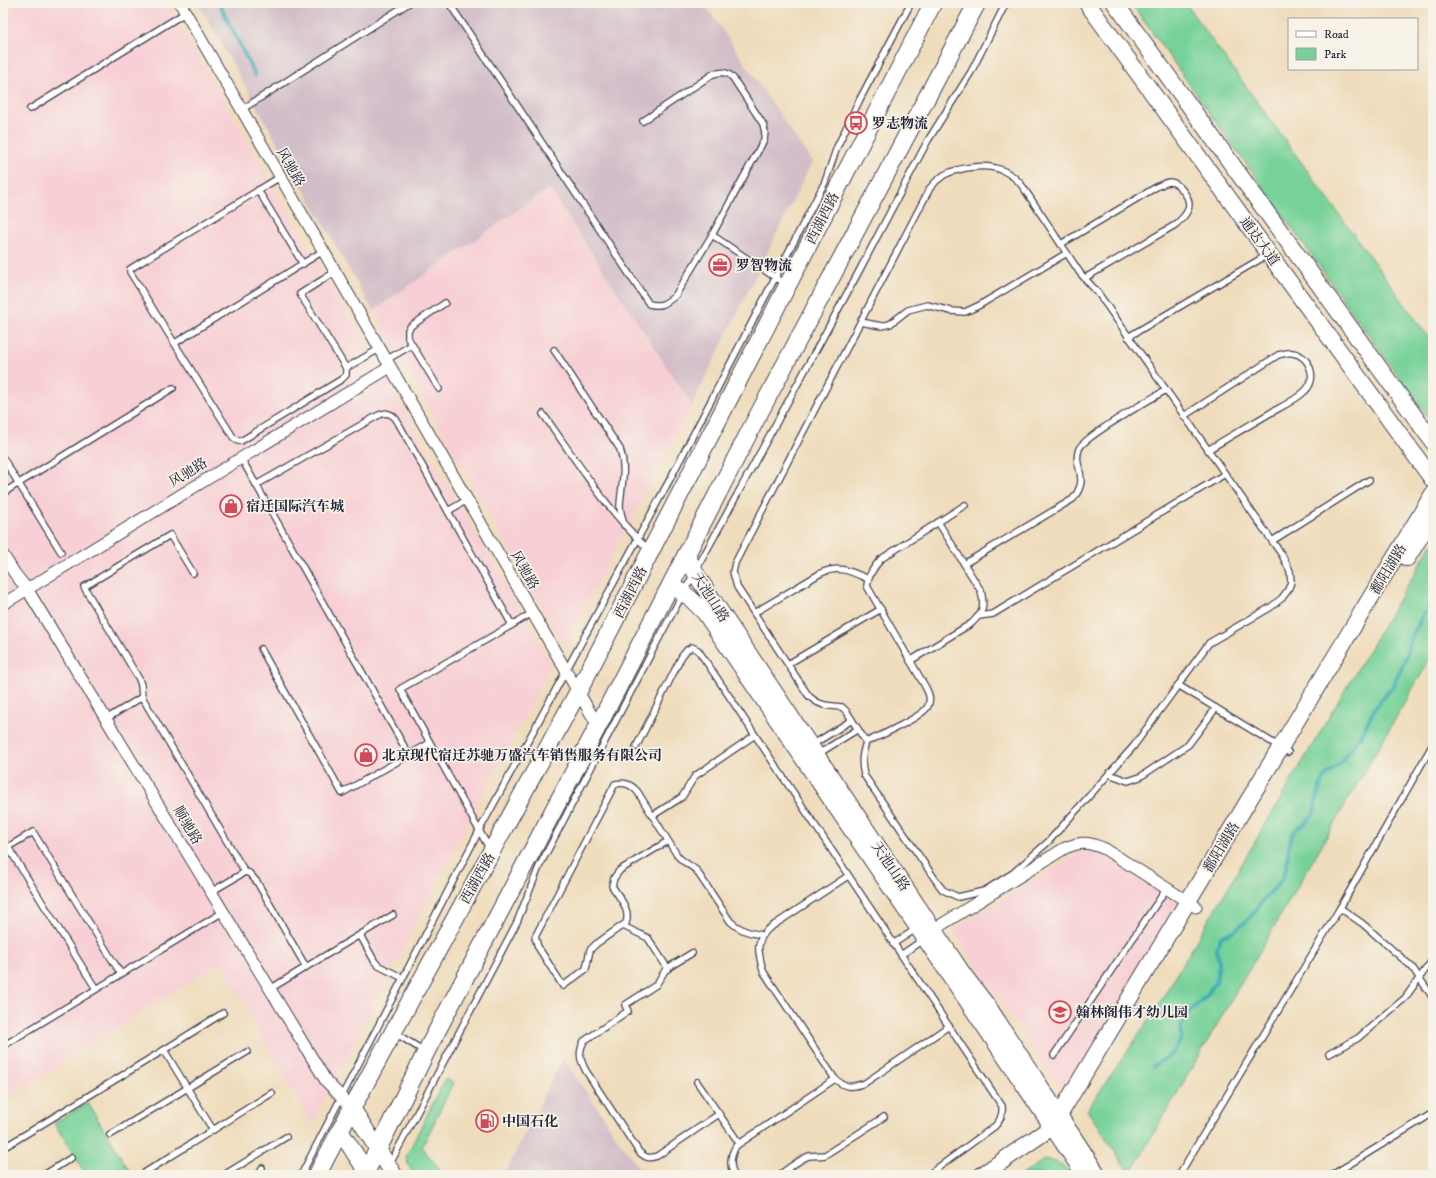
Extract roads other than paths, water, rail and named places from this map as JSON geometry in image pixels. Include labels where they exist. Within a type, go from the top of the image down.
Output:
[{"type":"main road","name":"西湖西路","points":[[317,1175],[340,1131],[347,1103],[393,1032],[578,692],[650,552],[781,281],[933,3]]},
{"type":"main road","points":[[366,1174],[426,1052],[598,726],[677,589],[687,555],[755,421],[977,3]]},
{"type":"street","name":"通达大道","points":[[1087,3],[1433,480]]},
{"type":"street","name":"通达大道","points":[[1115,3],[1433,442]]},
{"type":"street","name":"风驰路","points":[[182,8],[598,726]]},
{"type":"street","name":"风驰路","points":[[3,604],[241,458],[388,363]]},
{"type":"street","name":"鄱阳湖路","points":[[1000,1175],[1058,1126],[1285,749],[1433,494]]},
{"type":"street","name":"鄱阳湖路","points":[[1285,749],[1433,516]]},
{"type":"street","name":"顺驰路","points":[[3,555],[27,589],[326,1081],[347,1103]]},
{"type":"street","name":"天池山路","points":[[687,555],[716,606],[808,754],[925,933],[1058,1126],[1098,1175]]},
{"type":"street","name":"天池山路","points":[[677,589],[705,613],[808,754]]},
{"type":"street","points":[[925,933],[1065,848],[1085,842],[1095,844],[1105,849],[1192,904]]},
{"type":"street","points":[[347,1103],[378,1149],[389,1172]]},
{"type":"street","name":"天池山路","points":[[1058,1126],[1084,1175]]},
{"type":"street","name":"鄱阳湖路","points":[[982,1175],[1058,1126]]},
{"type":"street","points":[[340,1131],[366,1174]]},
{"type":"lane","points":[[241,110],[409,3]]},
{"type":"lane","points":[[449,3],[648,304],[658,306],[666,303],[675,296],[712,235],[764,140],[765,132],[759,116],[733,78],[728,73],[722,72],[713,74],[643,121]]},
{"type":"lane","points":[[301,1175],[347,1103],[403,978],[479,831],[637,539],[781,281],[825,182],[837,147],[860,99],[911,3]]},
{"type":"lane","points":[[389,1172],[518,922],[539,867],[677,589],[695,571],[857,275],[927,142],[971,72],[1006,3]]},
{"type":"lane","points":[[30,109],[182,8]]},
{"type":"lane","points":[[866,742],[842,707],[826,706],[812,700],[737,587],[732,572],[930,188],[937,180],[958,170],[974,167],[990,167],[1003,170],[1017,179],[1023,187],[1067,253],[1098,293],[1282,555],[1290,570],[1291,582],[1288,590],[1282,598],[1271,607],[1209,643],[1133,747],[1048,842],[1013,873],[984,891],[958,897],[943,890],[939,885],[864,775],[861,764],[862,754],[866,742],[890,731],[925,711],[930,700],[930,694],[867,586],[868,579],[875,566],[881,559],[965,505]]},
{"type":"lane","points":[[280,177],[130,269],[131,275],[175,343],[232,437],[238,441],[241,441],[342,379],[346,375],[346,368],[300,294],[335,272]]},
{"type":"lane","points":[[1061,244],[1158,186],[1170,182],[1179,186],[1188,197],[1189,209],[1184,217],[1175,225],[1085,278]]},
{"type":"lane","points":[[258,190],[303,264]]},
{"type":"lane","points":[[712,235],[781,281]]},
{"type":"lane","points":[[175,343],[323,251]]},
{"type":"lane","points":[[861,322],[881,326],[890,324],[908,310],[927,305],[952,311],[965,312],[978,306],[1067,253]]},
{"type":"lane","points":[[1128,337],[1269,254]]},
{"type":"lane","points":[[439,389],[412,345],[408,330],[411,326],[445,303]]},
{"type":"lane","points":[[388,363],[412,345]]},
{"type":"lane","points":[[346,368],[379,348]]},
{"type":"lane","points":[[554,350],[620,449],[624,466],[624,479],[620,508],[624,525]]},
{"type":"lane","points":[[1184,416],[1278,355],[1292,352],[1300,355],[1307,361],[1312,372],[1312,382],[1306,391],[1208,450]]},
{"type":"lane","points":[[3,493],[173,388]]},
{"type":"lane","points":[[964,564],[1073,499],[1080,488],[1082,481],[1078,457],[1079,449],[1082,444],[1096,433],[1166,390]]},
{"type":"lane","points":[[256,485],[377,416],[388,413],[392,415],[396,419],[512,625]]},
{"type":"lane","points":[[544,414],[610,507],[624,525],[650,552]]},
{"type":"lane","points":[[3,458],[61,552]]},
{"type":"lane","points":[[241,458],[409,755]]},
{"type":"lane","points":[[979,616],[993,614],[1225,474]]},
{"type":"lane","points":[[1272,541],[1369,480]]},
{"type":"lane","points":[[448,511],[467,500]]},
{"type":"lane","points":[[910,661],[972,623],[979,616],[982,609],[983,601],[981,592],[938,522]]},
{"type":"lane","points":[[193,573],[170,536],[84,587],[139,679],[142,697],[245,872],[249,873],[257,882],[306,967]]},
{"type":"lane","points":[[754,613],[821,573],[831,569],[841,569],[868,579]]},
{"type":"lane","points":[[788,664],[881,609]]},
{"type":"lane","points":[[491,852],[400,689],[532,613]]},
{"type":"lane","points":[[636,746],[682,656],[692,647],[698,650],[1002,1106],[1003,1112],[1000,1120],[995,1126],[928,1175]]},
{"type":"lane","points":[[261,649],[342,793],[430,743]]},
{"type":"lane","points":[[1178,685],[1285,749]]},
{"type":"lane","points":[[106,719],[142,697]]},
{"type":"lane","points":[[1109,774],[1128,781],[1140,777],[1188,745],[1216,708]]},
{"type":"lane","points":[[808,754],[852,720]]},
{"type":"lane","points":[[808,754],[858,729]]},
{"type":"lane","points":[[652,816],[682,797],[695,776],[755,735]]},
{"type":"lane","points":[[1179,1175],[1340,908],[1433,744]]},
{"type":"lane","points":[[668,841],[620,870],[614,878],[612,886],[624,904],[628,918],[626,924],[596,944],[590,950],[586,969],[563,986],[538,947],[535,937],[615,784],[622,782],[630,784],[637,791],[681,861],[690,865],[696,870],[735,927],[744,932],[762,935]]},
{"type":"lane","points":[[96,989],[8,847],[33,832],[121,974]]},
{"type":"lane","points":[[211,892],[245,872]]},
{"type":"lane","points":[[848,876],[768,929],[762,935],[759,944],[759,953],[763,971],[835,1079],[844,1086],[851,1087],[865,1083],[950,1026]]},
{"type":"lane","points":[[1054,1055],[1167,888]]},
{"type":"lane","points":[[1340,908],[1368,929],[1412,967],[1433,998]]},
{"type":"lane","points":[[3,1046],[223,912]]},
{"type":"lane","points":[[270,989],[393,915]]},
{"type":"lane","points":[[623,926],[648,938],[668,969]]},
{"type":"lane","points":[[893,944],[925,933]]},
{"type":"lane","points":[[901,954],[925,933]]},
{"type":"lane","points":[[360,935],[375,962],[379,966],[403,978]]},
{"type":"lane","points":[[692,953],[668,969],[656,985],[625,1005],[628,1011],[584,1041],[580,1048],[580,1060],[639,1152],[644,1157],[649,1159],[657,1156],[719,1114]]},
{"type":"lane","points":[[1329,1054],[1358,1038],[1405,998],[1433,958]]},
{"type":"lane","points":[[3,1148],[223,1013]]},
{"type":"lane","points":[[393,1032],[426,1052]]},
{"type":"lane","points":[[164,1050],[213,1130]]},
{"type":"lane","points":[[110,1135],[247,1052]]},
{"type":"lane","points":[[734,1175],[731,1168],[731,1153],[739,1143],[835,1079]]},
{"type":"lane","points":[[697,1082],[739,1143]]},
{"type":"lane","points":[[141,1175],[272,1093]]},
{"type":"lane","points":[[1332,1175],[1433,1113]]},
{"type":"lane","points":[[779,1175],[804,1158],[811,1155],[825,1155],[884,1117]]},
{"type":"lane","points":[[224,1175],[286,1137]]},
{"type":"lane","points":[[44,1175],[71,1158]]},
{"type":"lane","points":[[259,1175],[262,1168]]},
{"type":"waterway","points":[[219,3],[255,75]]},
{"type":"waterway","points":[[1154,1066],[1173,1053],[1181,1039],[1181,1027],[1189,1012],[1206,996],[1216,982],[1219,964],[1217,948],[1221,937],[1237,929],[1250,918],[1263,900],[1281,881],[1287,866],[1291,837],[1296,829],[1306,823],[1313,815],[1320,786],[1326,776],[1343,760],[1361,735],[1376,706],[1393,686],[1405,660],[1411,638],[1433,600]]},
{"type":"place","name":"罗志物流","points":[[856,123]]},
{"type":"place","name":"罗智物流","points":[[720,265]]},
{"type":"place","name":"宿迁国际汽车城","points":[[231,506]]},
{"type":"place","name":"北京现代宿迁苏驰万盛汽车销售服务有限公司","points":[[366,755]]},
{"type":"place","name":"翰林阁伟才幼儿园","points":[[1060,1012]]},
{"type":"place","name":"中国石化","points":[[487,1121]]}]
